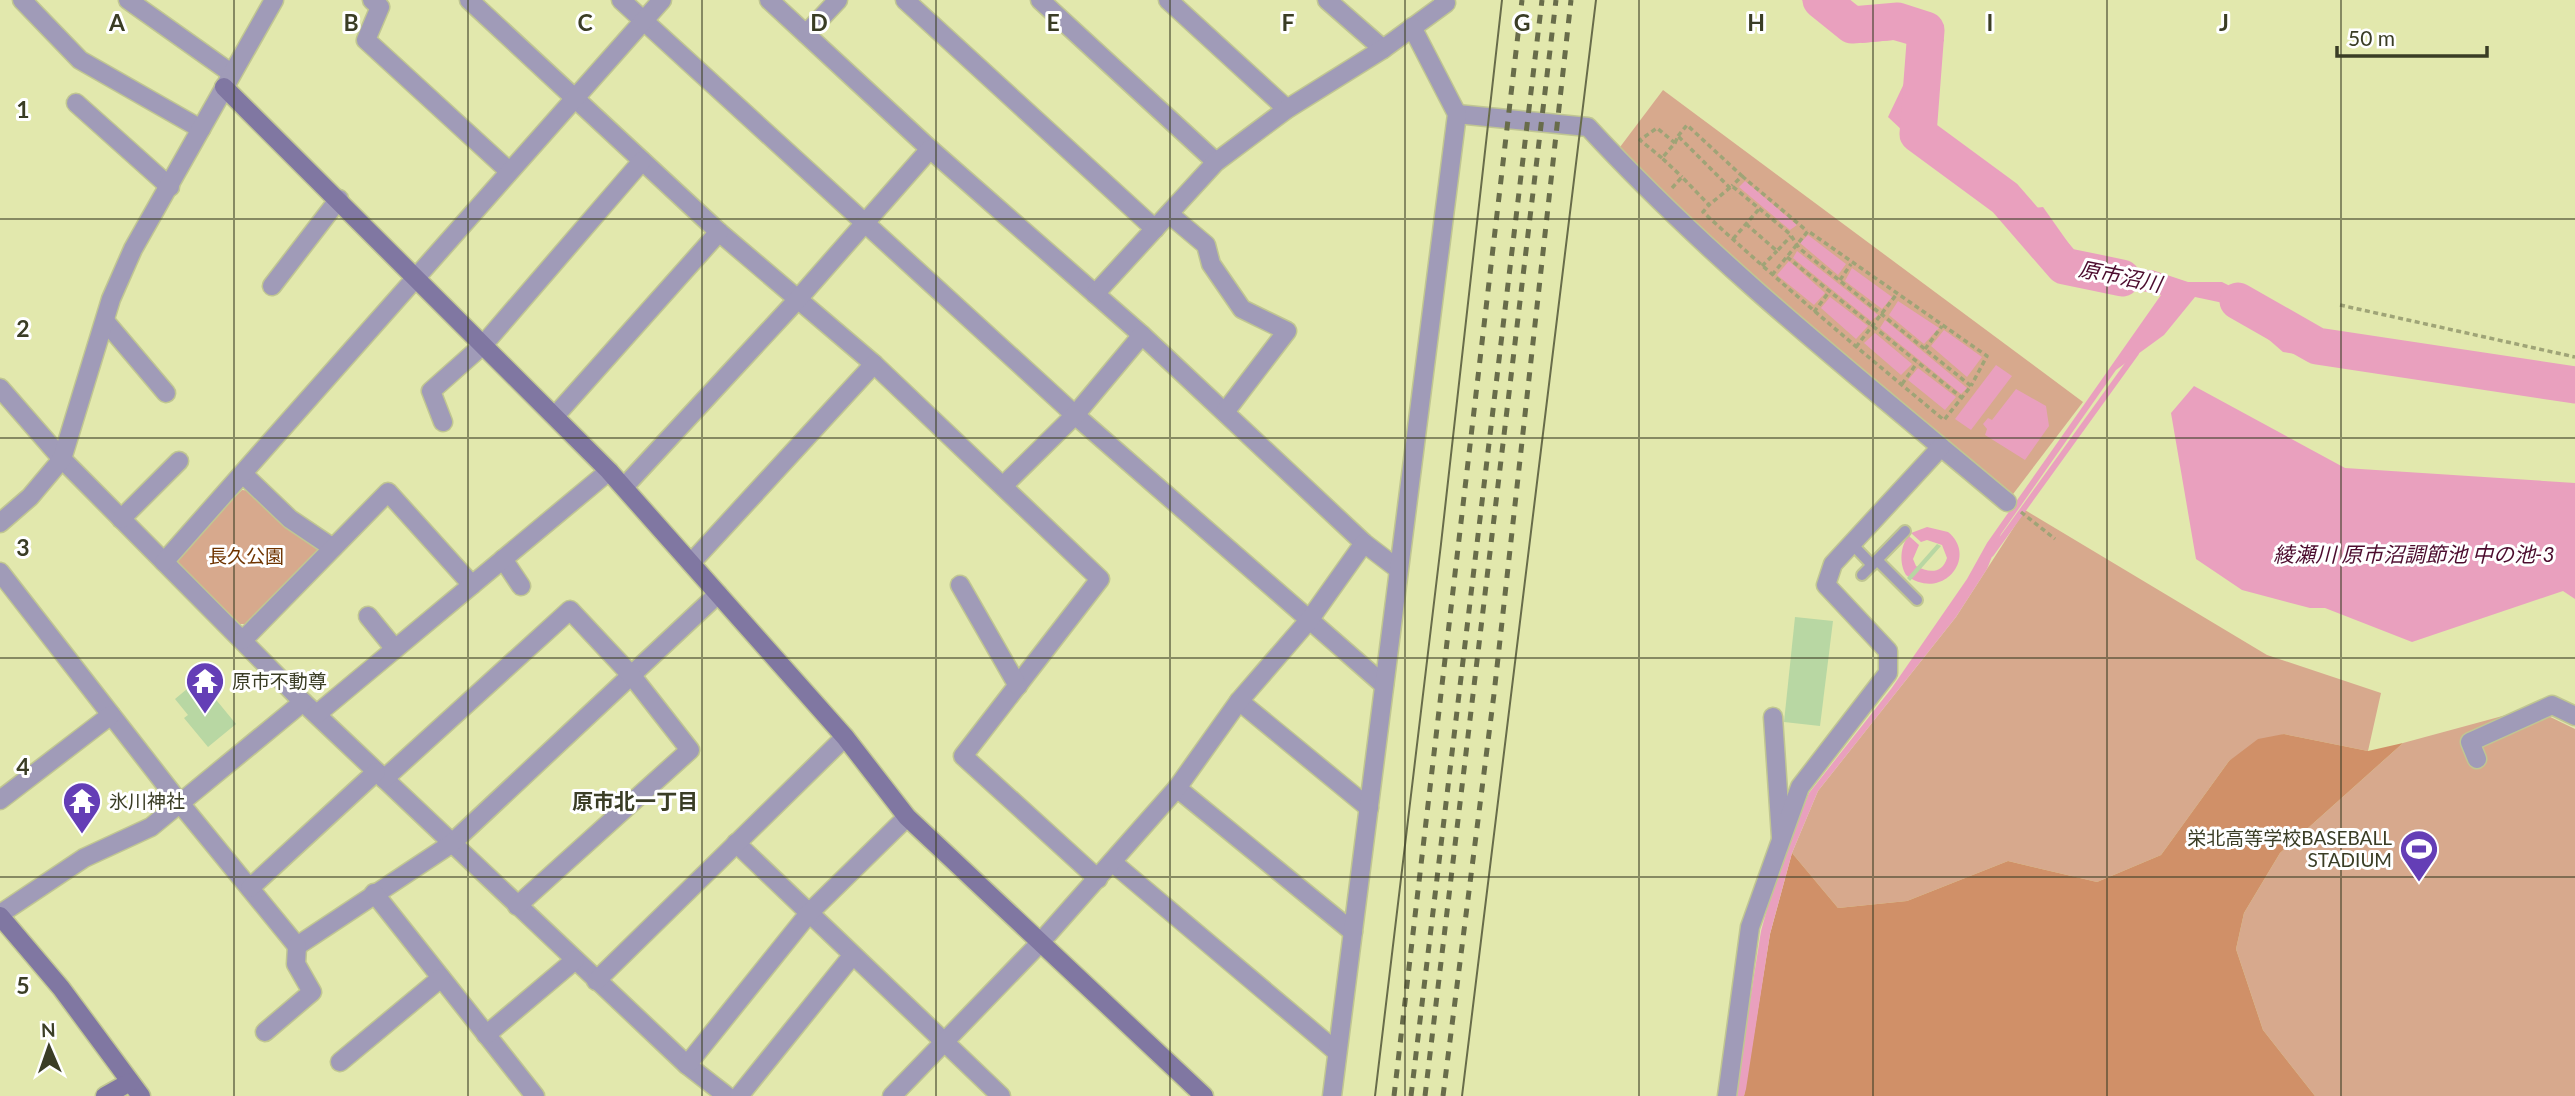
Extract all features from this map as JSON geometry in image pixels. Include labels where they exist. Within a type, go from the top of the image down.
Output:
[{"type":"street","points":[[22,0],[80,60],[201,129]]},
{"type":"street","points":[[128,0],[228,80],[339,199],[609,471],[845,737],[907,817],[1039,944],[1204,1096]]},
{"type":"street","points":[[0,523],[30,497],[62,459],[111,299],[133,249],[274,0]]},
{"type":"street","points":[[372,0],[380,6],[366,40],[509,172]]},
{"type":"street","points":[[469,0],[719,232],[874,364],[1100,579],[964,756],[1098,879]]},
{"type":"street","points":[[621,0],[1076,415],[1384,685]]},
{"type":"street","points":[[164,562],[662,0]]},
{"type":"street","points":[[769,0],[930,149],[1142,335],[1364,543],[1398,569]]},
{"type":"street","points":[[806,34],[838,0]]},
{"type":"street","points":[[905,0],[1155,229]]},
{"type":"street","points":[[1040,0],[1216,162]]},
{"type":"street","points":[[1168,0],[1287,109]]},
{"type":"street","points":[[1327,0],[1383,49]]},
{"type":"street","points":[[1095,294],[1216,162],[1287,109],[1383,49],[1446,3],[1443,0]]},
{"type":"street","points":[[1332,1096],[1457,114],[1412,27]]},
{"type":"street","points":[[76,103],[170,187]]},
{"type":"street","points":[[1457,114],[1588,127],[1659,202],[1800,327],[2007,502]]},
{"type":"street","points":[[624,487],[799,299],[930,149]]},
{"type":"street","points":[[443,422],[430,391],[484,344],[642,162]]},
{"type":"street","points":[[272,286],[339,199]]},
{"type":"street","points":[[1169,214],[1206,245],[1211,264],[1242,309],[1287,331],[1225,412]]},
{"type":"street","points":[[555,416],[719,232]]},
{"type":"street","points":[[105,321],[166,393]]},
{"type":"street","points":[[1004,485],[1076,415],[1142,335]]},
{"type":"street","points":[[691,563],[874,364]]},
{"type":"street","points":[[0,388],[62,459],[310,708],[596,981],[687,1065],[727,1096]]},
{"type":"street","points":[[1727,1096],[1750,927],[1782,844],[1800,787],[1888,673],[1888,651],[1826,585],[1833,564],[1941,447]]},
{"type":"street","points":[[121,519],[179,461]]},
{"type":"street","points":[[105,1096],[136,1089],[61,988],[0,915],[84,858],[151,827],[179,802],[395,649],[609,471]]},
{"type":"street","points":[[243,474],[290,519],[333,548]]},
{"type":"street","points":[[243,640],[387,492],[472,585]]},
{"type":"street","points":[[892,1096],[1039,944],[1177,788],[1239,701],[1310,619],[1364,543]]},
{"type":"street","points":[[503,559],[521,586]]},
{"type":"street","points":[[0,572],[179,802],[297,946],[296,964],[312,992],[265,1032]]},
{"type":"street","points":[[960,585],[1018,686]]},
{"type":"street","points":[[297,946],[451,844],[718,594]]},
{"type":"street","points":[[250,888],[570,610],[632,676],[690,750],[517,906]]},
{"type":"street","points":[[368,616],[395,649]]},
{"type":"street","points":[[1239,701],[1369,808]]},
{"type":"street","points":[[2477,759],[2470,742],[2552,705],[2575,716]]},
{"type":"street","points":[[0,800],[111,715]]},
{"type":"street","points":[[1773,717],[1782,844]]},
{"type":"street","points":[[596,981],[845,737]]},
{"type":"street","points":[[1177,788],[1353,932]]},
{"type":"street","points":[[687,1065],[810,912],[907,817]]},
{"type":"street","points":[[736,843],[1001,1096]]},
{"type":"street","points":[[1112,862],[1337,1052]]},
{"type":"street","points":[[374,893],[535,1096]]},
{"type":"street","points":[[739,1096],[852,956]]},
{"type":"street","points":[[486,1034],[575,960]]},
{"type":"street","points":[[340,1062],[441,978]]},
{"type":"lane","points":[[1862,575],[1905,531]]},
{"type":"lane","points":[[1852,544],[1917,600]]},
{"type":"path","points":[[1662,158],[1687,125],[1742,176],[1808,231],[1851,264],[1987,356],[1972,386],[1944,419],[1814,312],[1703,212],[1742,176]]},
{"type":"path","points":[[1675,143],[1657,128],[1640,140],[1709,205]]},
{"type":"path","points":[[1678,136],[1731,187],[1791,236],[1797,245],[1972,386]]},
{"type":"path","points":[[1659,202],[1682,177]]},
{"type":"path","points":[[1732,239],[1759,209]]},
{"type":"path","points":[[1746,224],[1777,251]]},
{"type":"path","points":[[1772,275],[1808,231]]},
{"type":"path","points":[[1762,267],[1791,236]]},
{"type":"path","points":[[1787,257],[1962,398]]},
{"type":"path","points":[[1840,280],[1851,264]]},
{"type":"path","points":[[1814,312],[1829,292]]},
{"type":"path","points":[[1856,347],[1884,315],[1896,295]]},
{"type":"path","points":[[2340,304],[2575,357]]},
{"type":"path","points":[[1925,349],[1942,326]]},
{"type":"path","points":[[1902,384],[1917,363]]},
{"type":"path","points":[[2031,520],[2055,539]]},
{"type":"green space","points":[[1663,90],[2083,402],[2007,502],[1614,155]]},
{"type":"green space","name":"長久公園","points":[[242,490],[252,491],[316,542],[318,550],[248,624],[240,624],[175,563],[176,554]]},
{"type":"green space","points":[[2025,510],[2267,655],[2381,693],[2368,751],[2284,734],[2229,761],[2161,855],[2097,882],[2008,861],[1907,901],[1838,908],[1792,853],[1818,791],[1956,617]]},
{"type":"green space","name":"栄北高等学校BASEBALL STADIUM","points":[[2532,708],[2575,729],[2575,1096],[2315,1096],[2263,1030],[2236,949],[2244,913],[2280,853],[2403,743]]},
{"type":"shaded area","points":[[2284,734],[2368,751],[2403,743],[2280,853],[2244,913],[2236,949],[2263,1030],[2315,1096],[1744,1096],[1770,934],[1792,853],[1838,908],[1907,901],[2008,861],[2097,882],[2161,855],[2229,761],[2258,739]]},
{"type":"water","points":[[1802,0],[1831,0],[1864,28],[1879,31],[1914,22],[1934,28],[1944,40],[1913,116],[1924,122],[1938,142],[2000,197],[2025,209],[2043,207],[2079,258],[2112,270],[2152,270],[2188,282],[2222,282],[2256,299],[2278,318],[2290,340],[2315,333],[2351,335],[2367,345],[2434,370],[2575,388],[2575,402],[2383,371],[2338,352],[2321,358],[2283,352],[2228,304],[2195,297],[2164,335],[2116,370],[2001,534],[1987,569],[1956,617],[1818,791],[1792,853],[1770,934],[1746,1089],[1744,1096],[1735,1096],[1761,931],[1778,869],[1809,793],[1891,689],[1967,579],[1987,543],[2161,295],[2085,279],[2030,223],[2009,216],[1935,161],[1888,117],[1921,48],[1893,40],[1862,43],[1818,16]]},
{"type":"water","points":[[1745,181],[1797,225],[1790,230],[1739,187]]},
{"type":"water","points":[[1808,235],[1846,264],[1838,275],[1800,243]]},
{"type":"water","points":[[1797,251],[1878,315],[1871,321],[1793,258]]},
{"type":"water","points":[[1789,261],[1825,293],[1814,305],[1777,275]]},
{"type":"water","points":[[1852,268],[1892,297],[1882,309],[1845,281]]},
{"type":"water","points":[[1830,297],[1868,326],[1856,339],[1821,308]]},
{"type":"water","points":[[1898,301],[1939,328],[1924,344],[1889,315]]},
{"type":"water","points":[[1885,320],[1967,388],[1961,394],[1880,328]]},
{"type":"water","points":[[1944,330],[1982,357],[1967,377],[1931,346]]},
{"type":"water","points":[[1875,333],[1912,364],[1901,375],[1864,343]]},
{"type":"water","points":[[1996,365],[2012,376],[1971,430],[1955,419]]},
{"type":"water","points":[[1918,368],[1956,397],[1945,410],[1908,380]]},
{"type":"water","name":"綾瀬川 原市沼調節池 中の池-3","points":[[2194,386],[2345,468],[2575,483],[2575,599],[2563,591],[2412,642],[2325,608],[2310,608],[2242,590],[2196,559],[2171,413]]},
{"type":"water","points":[[2016,389],[2046,406],[2049,426],[2025,460],[1985,435],[1987,429],[1983,424],[1988,418],[1992,420]]},
{"type":"water","points":[[1927,527],[1948,532],[1957,542],[1960,553],[1958,564],[1952,573],[1932,584],[1919,582],[1906,575],[1902,560],[1902,549],[1909,536],[1919,545],[1913,559],[1916,566],[1935,571],[1942,567],[1947,558],[1942,545],[1927,540],[1921,542],[1911,533]]},
{"type":"building","points":[[1937,544],[1941,546],[1910,581],[1907,578]]},
{"type":"building","points":[[1795,617],[1833,621],[1820,726],[1784,722]]},
{"type":"building","points":[[199,679],[236,724],[208,747],[184,718],[188,715],[175,699]]},
{"type":"waterway","name":"原市沼川","points":[[1821,0],[1852,25],[1898,21],[1926,30],[1918,134],[2005,198],[2064,266],[2122,278]]},
{"type":"waterway","name":"原市沼川","points":[[2238,301],[2317,346],[2575,385]]},
{"type":"waterway","points":[[1991,554],[2136,353]]},
{"type":"tram line","points":[[1375,1096],[1502,0]]},
{"type":"tram line","points":[[1462,1096],[1596,0]]},
{"type":"railway","points":[[1394,1096],[1522,0]]},
{"type":"railway","points":[[1411,1096],[1542,0]]},
{"type":"railway","points":[[1425,1096],[1556,0]]},
{"type":"railway","points":[[1443,1096],[1494,694],[1571,0]]},
{"type":"place","name":"原市不動尊","points":[[205,715]]},
{"type":"place","name":"氷川神社","points":[[82,835]]},
{"type":"place","name":"栄北高等学校BASEBALL STADIUM","points":[[2419,883]]},
{"type":"district","name":"原市北一丁目","points":[[635,802]]}]
